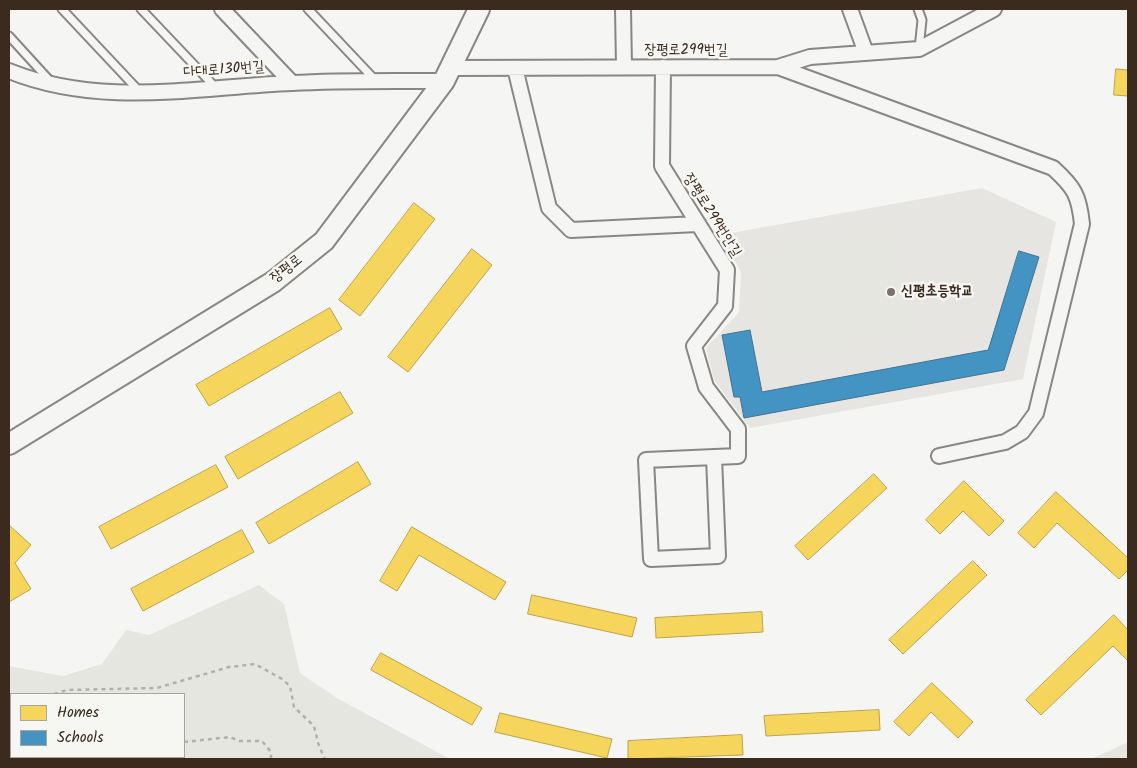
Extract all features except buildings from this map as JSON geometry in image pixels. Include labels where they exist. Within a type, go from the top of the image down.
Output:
[{"type":"main road","name":"장평로","points":[[9,444],[273,282],[324,241],[447,75],[479,9]]},
{"type":"street","points":[[222,9],[292,82]]},
{"type":"street","points":[[623,9],[624,68]]},
{"type":"street","points":[[850,9],[866,53]]},
{"type":"street","points":[[919,49],[994,9]]},
{"type":"street","name":"장평로299번길","points":[[447,75],[515,68],[778,67],[810,57],[919,49]]},
{"type":"street","name":"장평로299번안길","points":[[663,67],[662,166],[727,270],[725,306],[694,346],[706,387],[738,429],[738,456],[714,457],[646,460],[651,559],[718,556],[714,457]]},
{"type":"street","points":[[778,67],[1053,168],[1070,184],[1079,201],[1082,224],[1036,414],[1022,432],[1005,442],[939,456]]},
{"type":"street","points":[[515,68],[549,208],[571,230],[698,224]]},
{"type":"street","name":"다대로130번길","points":[[11,75],[95,92],[143,94],[292,82],[376,81],[447,75]]},
{"type":"lane","points":[[62,9],[143,94]]},
{"type":"lane","points":[[141,9],[216,88]]},
{"type":"lane","points":[[308,9],[376,81]]},
{"type":"lane","points":[[918,9],[922,20],[919,49]]},
{"type":"lane","points":[[9,36],[54,84]]},
{"type":"path","points":[[57,693],[67,690],[158,688],[230,667],[255,664],[282,679],[290,686],[294,707],[314,726],[319,746],[325,759]]},
{"type":"path","points":[[185,742],[230,737],[239,741],[262,741],[271,752],[271,759]]},
{"type":"shaded area","name":"신평초등학교","points":[[982,188],[1056,222],[1023,379],[750,428],[714,380],[706,348],[739,312],[741,272],[720,235]]},
{"type":"shaded area","points":[[894,230],[911,334],[771,357],[754,252]]},
{"type":"shaded area","points":[[259,585],[284,604],[300,673],[337,698],[450,759],[9,759],[9,666],[63,676],[102,664],[126,630],[149,635]]},
{"type":"shaded area","points":[[1128,742],[1128,759],[1091,759]]},
{"type":"place","name":"신평초등학교","points":[[891,292]]}]
